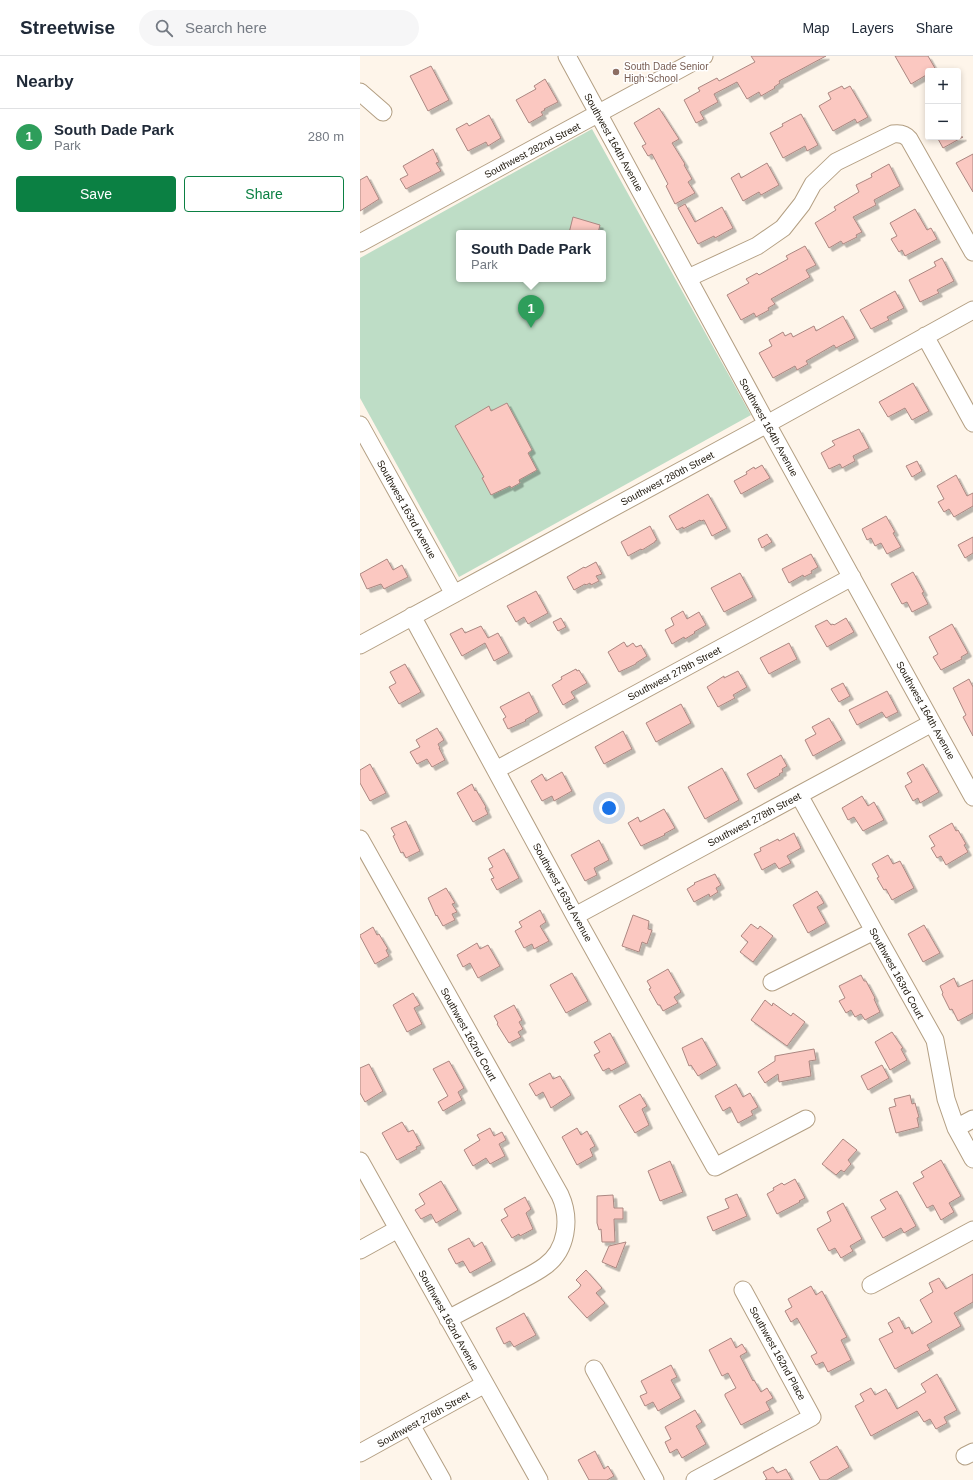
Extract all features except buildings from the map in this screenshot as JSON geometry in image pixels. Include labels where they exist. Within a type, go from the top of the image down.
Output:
[{"type":"street","name":"Southwest 164th Avenue","points":[[566,56],[599,113],[767,424],[973,797]]},
{"type":"street","name":"Southwest 282nd Street","points":[[360,243],[704,56]]},
{"type":"street","points":[[360,92],[383,112]]},
{"type":"street","points":[[688,278],[757,246],[783,228],[802,204],[813,184],[836,162],[893,134],[907,136],[910,139],[973,252]]},
{"type":"street","name":"Southwest 280th Street","points":[[360,645],[767,424],[973,310]]},
{"type":"street","points":[[925,336],[973,423]]},
{"type":"street","name":"Southwest 163rd Avenue","points":[[362,432],[454,594]]},
{"type":"street","name":"Southwest 279th Street","points":[[496,770],[852,577]]},
{"type":"street","name":"Southwest 163rd Avenue","points":[[412,616],[575,916],[715,1167],[806,1119]]},
{"type":"street","name":"Southwest 278th Street","points":[[575,916],[932,723]]},
{"type":"street","name":"Southwest 163rd Court","points":[[799,794],[935,1040],[946,1099],[956,1128],[973,1159]]},
{"type":"street","name":"Southwest 162nd Court","points":[[360,839],[560,1194],[565,1213],[566,1232],[556,1254],[546,1266],[448,1319]]},
{"type":"street","points":[[772,982],[874,931]]},
{"type":"street","points":[[956,1128],[973,1119]]},
{"type":"street","name":"Southwest 162nd Avenue","points":[[360,1161],[539,1480]]},
{"type":"street","points":[[360,1250],[398,1229]]},
{"type":"street","points":[[871,1285],[973,1230]]},
{"type":"street","name":"Southwest 162nd Place","points":[[695,1480],[812,1417],[743,1290]]},
{"type":"street","points":[[594,1368],[655,1480]]},
{"type":"street","name":"Southwest 276th Street","points":[[360,1453],[485,1384]]},
{"type":"street","points":[[412,1425],[442,1480]]},
{"type":"green space","points":[[592,129],[751,415],[459,577],[360,398],[360,258]]},
{"type":"place","name":"South Dade Senior High School","points":[[616,72]]},
{"type":"place","name":"South Dade Park","points":[[531,328]]}]
